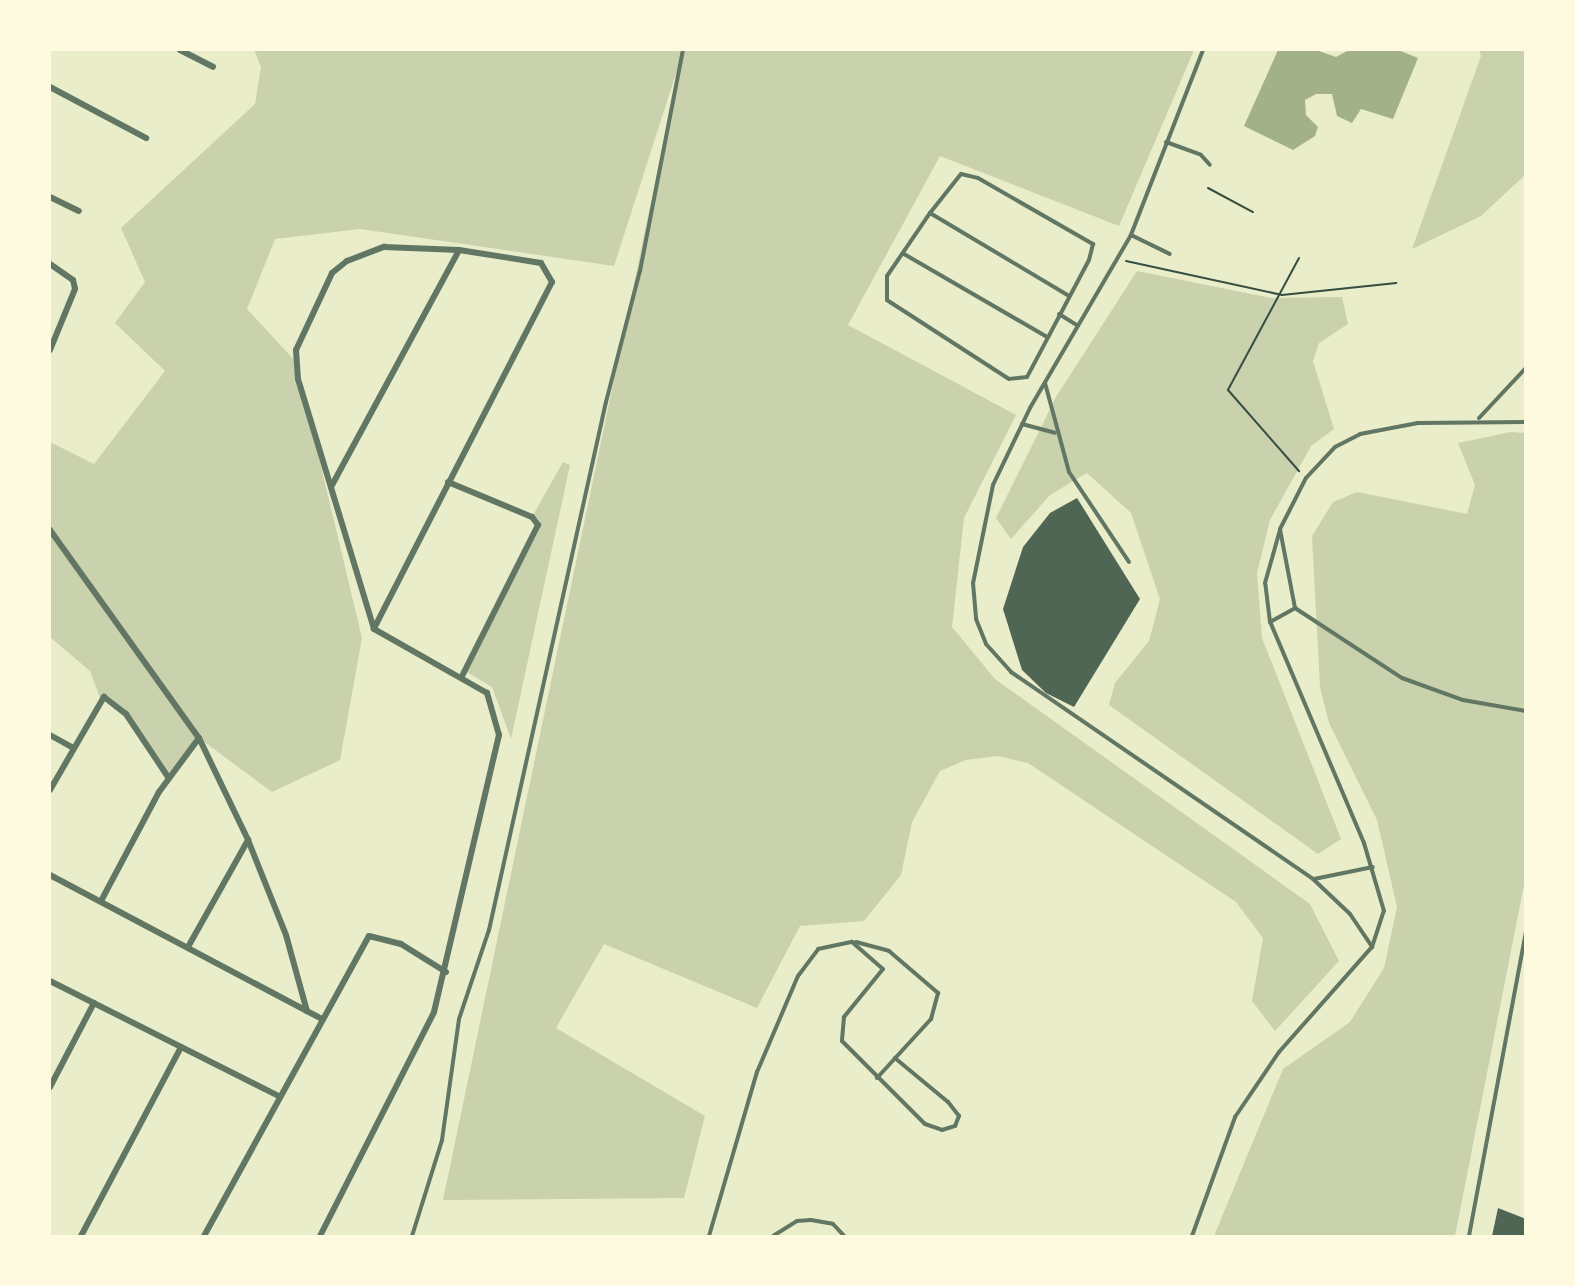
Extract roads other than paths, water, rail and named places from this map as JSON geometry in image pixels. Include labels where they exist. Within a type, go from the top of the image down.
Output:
[{"type":"street","points":[[180,50],[213,67]]},
{"type":"street","points":[[50,87],[146,138]]},
{"type":"street","points":[[50,197],[79,211]]},
{"type":"street","points":[[320,1236],[422,1044],[446,972],[499,735],[487,693],[374,629],[295,360],[321,292],[347,261],[384,248],[459,250],[541,263],[552,282],[374,629]]},
{"type":"street","points":[[331,487],[459,250]]},
{"type":"street","points":[[50,264],[73,280],[75,288],[50,350]]},
{"type":"street","points":[[448,482],[532,517],[538,532],[461,678]]},
{"type":"street","points":[[50,530],[199,738],[248,840],[286,935],[307,1011]]},
{"type":"street","points":[[50,790],[100,698],[109,697],[168,777]]},
{"type":"street","points":[[50,735],[72,747]]},
{"type":"street","points":[[101,901],[168,777],[199,738]]},
{"type":"street","points":[[188,947],[248,840]]},
{"type":"street","points":[[50,875],[321,1018]]},
{"type":"street","points":[[204,1236],[277,1095],[369,936],[401,944],[446,972]]},
{"type":"street","points":[[50,981],[277,1095]]},
{"type":"street","points":[[50,1087],[94,1003]]},
{"type":"street","points":[[81,1236],[181,1047]]},
{"type":"lane","points":[[412,1236],[442,1140],[459,1019],[489,930],[606,402],[640,270],[683,50]]},
{"type":"lane","points":[[1203,50],[1131,235],[1045,382],[993,485],[973,583],[976,619],[987,644],[1020,678],[1313,879],[1350,914],[1372,947]]},
{"type":"lane","points":[[1166,142],[1201,155],[1210,165]]},
{"type":"lane","points":[[961,174],[978,178],[1093,244],[1027,377],[1009,379],[886,300],[888,276],[930,213],[961,174]]},
{"type":"lane","points":[[930,213],[1069,296]]},
{"type":"lane","points":[[1131,235],[1170,254]]},
{"type":"lane","points":[[904,254],[1047,337]]},
{"type":"lane","points":[[1059,314],[1078,326]]},
{"type":"lane","points":[[1479,419],[1526,368]]},
{"type":"lane","points":[[1045,382],[1055,433],[1069,472],[1129,562]]},
{"type":"lane","points":[[1192,1236],[1234,1117],[1257,1080],[1372,947],[1384,911],[1373,867],[1270,622],[1265,583],[1280,530],[1306,478],[1335,447],[1360,434],[1390,425],[1479,419],[1526,422]]},
{"type":"lane","points":[[1022,424],[1055,433]]},
{"type":"lane","points":[[1280,530],[1295,608],[1402,678],[1463,700],[1526,711]]},
{"type":"lane","points":[[1270,622],[1295,608]]},
{"type":"lane","points":[[1313,879],[1373,867]]},
{"type":"lane","points":[[1469,1236],[1526,931]]},
{"type":"lane","points":[[852,942],[883,969],[840,1030],[842,1041],[926,1124],[942,1130],[955,1126],[959,1116],[948,1102],[895,1058]]},
{"type":"lane","points":[[709,1236],[757,1072],[798,976],[818,949],[852,942],[890,951],[938,993],[931,1019],[877,1078]]},
{"type":"lane","points":[[773,1236],[797,1221],[811,1220],[833,1224],[844,1236]]}]
